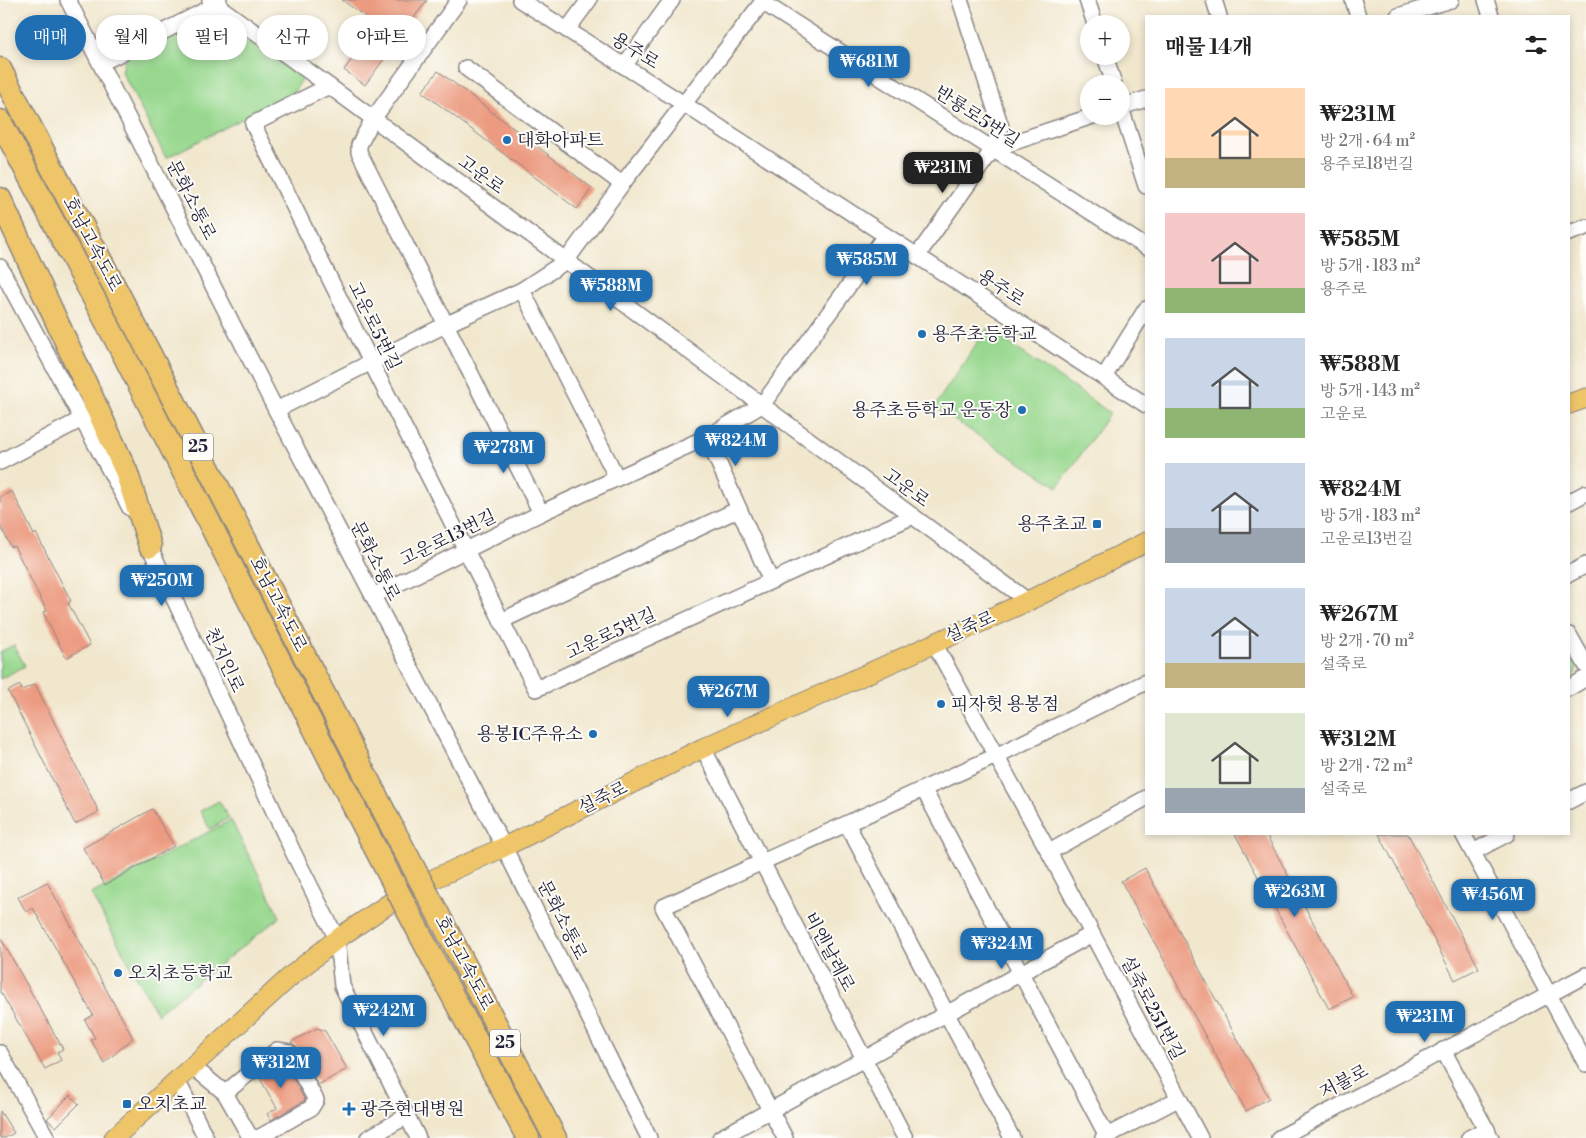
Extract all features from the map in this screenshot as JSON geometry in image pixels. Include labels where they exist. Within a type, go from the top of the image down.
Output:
[{"type":"highway","name":"호남고속도로","points":[[0,69],[150,354],[392,827],[555,1138]]},
{"type":"highway","name":"호남고속도로","points":[[0,121],[125,357],[370,838],[528,1138]]},
{"type":"highway","points":[[0,199],[126,471],[150,546]]},
{"type":"main road","points":[[1570,404],[1586,398]]},
{"type":"main road","name":"설죽로","points":[[114,1138],[291,976],[337,939],[409,890],[504,847],[702,748],[1028,601],[1145,542]]},
{"type":"street","name":"문화소통로","points":[[68,0],[276,410],[504,847],[649,1138]]},
{"type":"street","points":[[459,0],[373,119],[360,145],[359,152],[541,513]]},
{"type":"street","name":"용주로","points":[[520,0],[684,104],[1145,405]]},
{"type":"street","points":[[567,30],[589,0]]},
{"type":"street","points":[[624,66],[672,0]]},
{"type":"street","points":[[917,256],[993,149],[1001,127],[960,0]]},
{"type":"street","points":[[1087,0],[1092,15]]},
{"type":"street","points":[[1214,0],[1219,15]]},
{"type":"street","points":[[1353,0],[1358,15]]},
{"type":"street","points":[[1401,15],[1451,0]]},
{"type":"street","points":[[1486,0],[1491,15]]},
{"type":"street","points":[[276,410],[445,325],[522,290],[566,261],[622,184],[763,1]]},
{"type":"street","name":"반룡로5번길","points":[[763,1],[1145,246]]},
{"type":"street","points":[[101,62],[215,2]]},
{"type":"street","name":"고운로","points":[[215,2],[1028,601]]},
{"type":"street","points":[[466,68],[622,184]]},
{"type":"street","name":"고운로5번길","points":[[329,86],[253,124],[370,362],[536,688],[913,516]]},
{"type":"street","points":[[1130,104],[1145,99]]},
{"type":"street","points":[[993,149],[1080,120]]},
{"type":"street","points":[[1127,125],[1145,183]]},
{"type":"street","points":[[1570,233],[1586,227]]},
{"type":"street","points":[[762,405],[885,236]]},
{"type":"street","name":"천지인로","points":[[0,267],[150,546],[294,854],[337,939]]},
{"type":"street","points":[[522,290],[617,478]]},
{"type":"street","points":[[1104,378],[1145,311]]},
{"type":"street","name":"고운로13번길","points":[[372,596],[541,513],[707,437],[762,405]]},
{"type":"street","points":[[0,462],[82,419]]},
{"type":"street","points":[[707,437],[771,582]]},
{"type":"street","points":[[1570,501],[1586,493]]},
{"type":"street","points":[[501,621],[739,509]]},
{"type":"street","points":[[1570,573],[1586,565]]},
{"type":"street","points":[[1570,637],[1586,665]]},
{"type":"street","name":"설죽로251번길","points":[[934,643],[1049,852],[1200,1138]]},
{"type":"street","points":[[1570,687],[1586,678]]},
{"type":"street","points":[[785,1138],[663,907],[924,790],[1145,682]]},
{"type":"street","name":"비엔날레로","points":[[702,748],[905,1138]]},
{"type":"street","points":[[924,790],[1105,1137],[1178,1099]]},
{"type":"street","points":[[1570,800],[1586,792]]},
{"type":"street","points":[[1049,852],[1145,799]]},
{"type":"street","points":[[847,824],[1012,1138]]},
{"type":"street","points":[[1464,835],[1586,1064]]},
{"type":"street","points":[[1473,852],[1505,835]]},
{"type":"street","points":[[720,1138],[1092,934]]},
{"type":"street","points":[[337,939],[342,986],[418,1138]]},
{"type":"street","name":"저불로","points":[[1279,1138],[1586,975]]},
{"type":"street","points":[[192,1066],[225,1093],[249,1135],[257,1138],[311,1108],[316,1100],[289,1052],[277,1050],[225,1093]]},
{"type":"street","points":[[1443,1050],[1489,1133],[1469,1138]]},
{"type":"street","points":[[0,1053],[47,1138]]},
{"type":"street","points":[[177,1080],[206,1138]]},
{"type":"street","points":[[368,1138],[408,1116]]},
{"type":"green space","points":[[177,32],[177,60],[247,60],[247,36],[257,44],[257,60],[279,60],[303,78],[294,92],[166,158],[122,72],[125,60],[167,60],[167,37]]},
{"type":"green space","name":"용주초등학교 운동장","points":[[987,328],[1110,413],[1058,487],[934,407]]},
{"type":"green space","points":[[14,645],[25,666],[0,679],[0,652]]},
{"type":"green space","points":[[1570,649],[1579,665],[1570,680]]},
{"type":"green space","points":[[219,801],[229,818],[210,829],[200,811]]},
{"type":"green space","points":[[231,820],[280,917],[157,1014],[91,894]]},
{"type":"building","points":[[342,0],[427,0],[416,15],[363,15]]},
{"type":"building","points":[[351,60],[383,60],[365,85],[344,70]]},
{"type":"building","name":"대화아파트","points":[[438,71],[592,188],[577,209],[422,92]]},
{"type":"building","points":[[12,491],[71,601],[68,603],[90,645],[66,658],[43,612],[47,611],[14,546],[11,547],[0,525],[0,497]]},
{"type":"building","points":[[35,684],[99,812],[75,824],[8,691],[20,685],[22,690]]},
{"type":"building","points":[[152,809],[174,846],[105,885],[83,848]]},
{"type":"building","points":[[1236,835],[1267,835],[1353,997],[1329,1009]]},
{"type":"building","points":[[1380,835],[1409,835],[1479,968],[1455,980]]},
{"type":"building","points":[[1145,868],[1269,1098],[1246,1111],[1121,881]]},
{"type":"building","points":[[47,882],[133,1038],[104,1063],[91,1040],[95,1038],[85,1020],[93,1015],[33,908],[26,912],[18,897]]},
{"type":"building","points":[[0,937],[63,1049],[57,1052],[61,1060],[45,1069],[0,991]]},
{"type":"building","points":[[317,1028],[325,1031],[347,1069],[318,1085],[297,1047],[291,1042]]},
{"type":"building","points":[[280,1060],[283,1061],[305,1100],[271,1120],[267,1114],[277,1108],[259,1077]]},
{"type":"building","points":[[70,1095],[79,1104],[56,1127],[47,1119]]},
{"type":"building","points":[[0,1111],[14,1133],[5,1138],[0,1138]]},
{"type":"place","name":"대화아파트","points":[[507,140]]},
{"type":"place","name":"용주초등학교","points":[[922,334]]},
{"type":"place","name":"용주초등학교 운동장","points":[[1022,410]]},
{"type":"place","name":"용주초교","points":[[1097,524]]},
{"type":"place","name":"피자헛 용봉점","points":[[941,704]]},
{"type":"place","name":"용봉IC주유소","points":[[593,734]]},
{"type":"place","name":"오치초등학교","points":[[118,973]]},
{"type":"place","name":"오치초교","points":[[127,1104]]},
{"type":"place","name":"광주현대병원","points":[[349,1109]]}]
